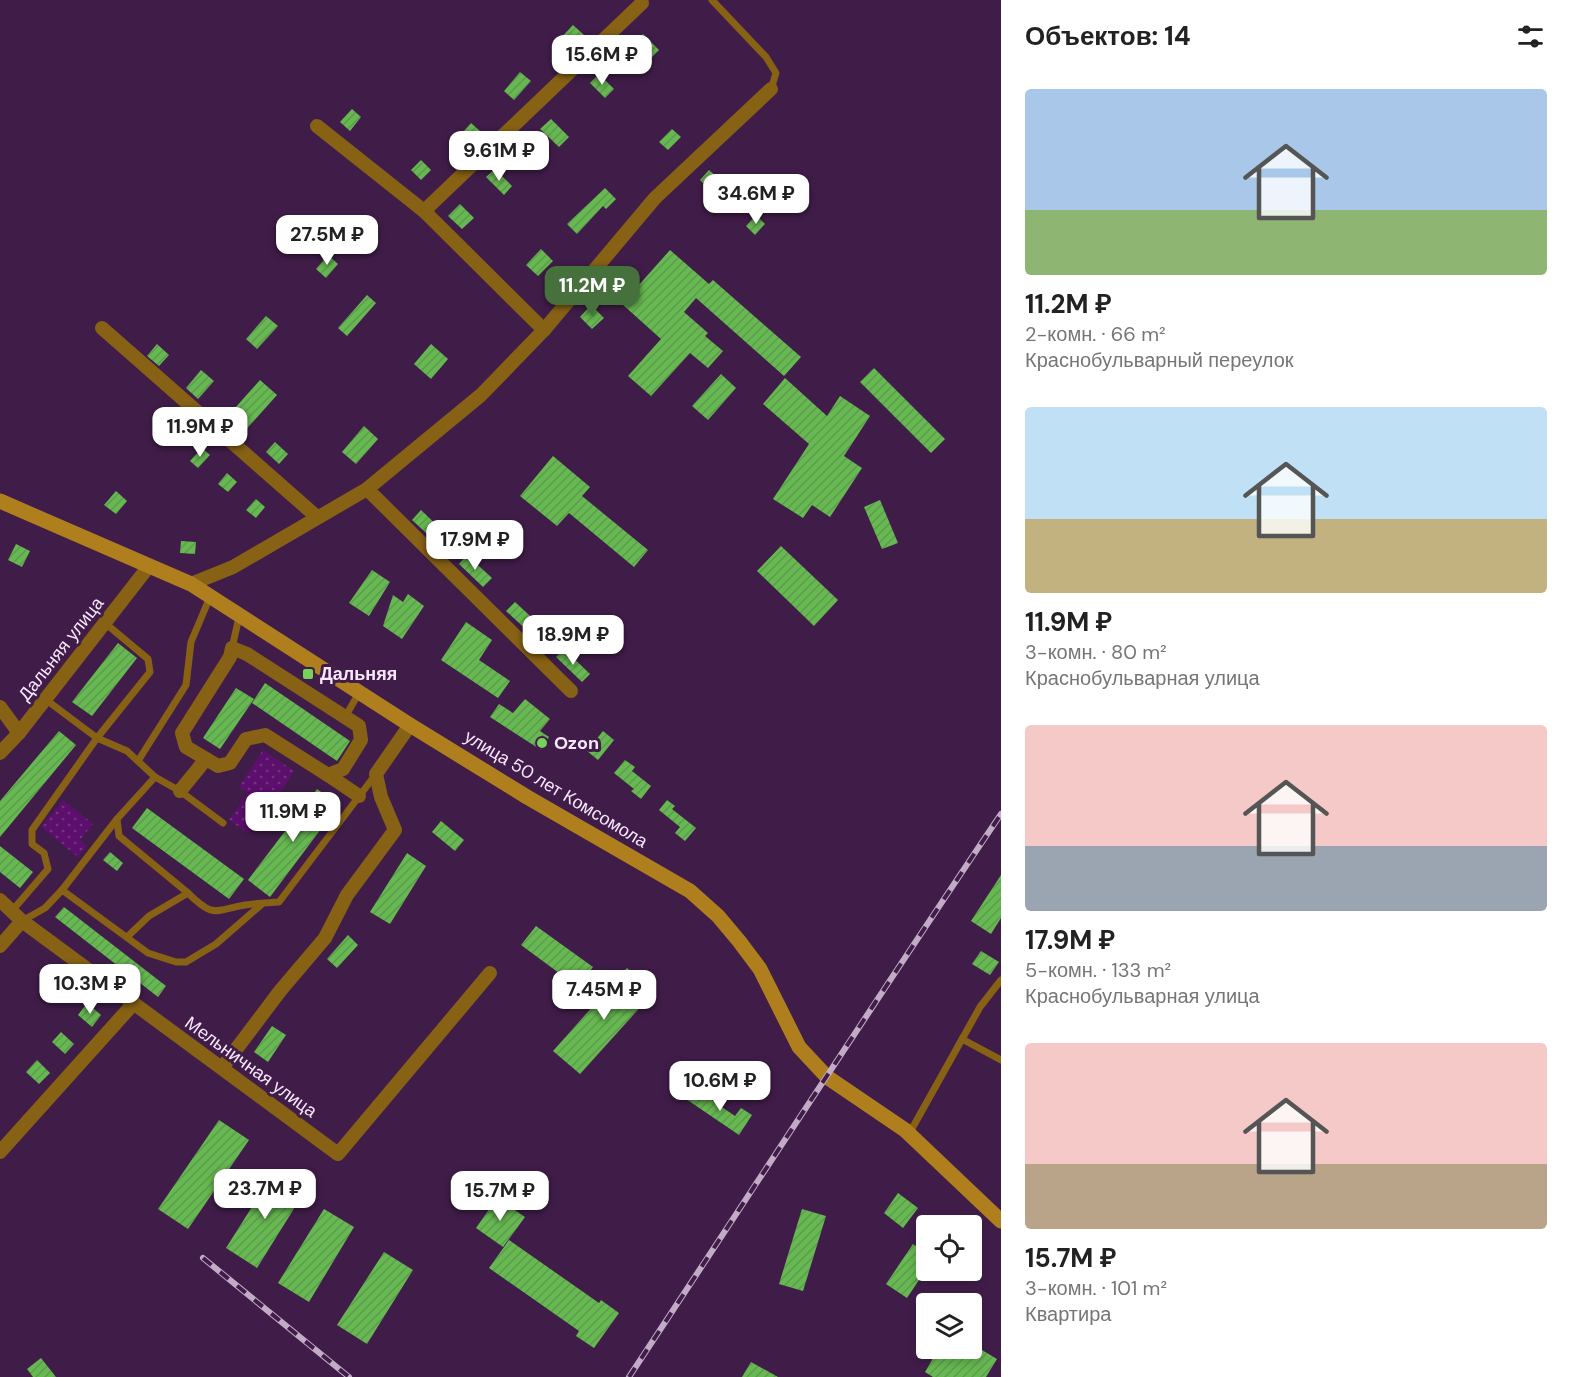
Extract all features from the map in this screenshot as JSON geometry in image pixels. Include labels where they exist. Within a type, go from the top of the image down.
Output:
[{"type":"street","points":[[424,211],[642,3]]},
{"type":"street","points":[[191,584],[233,567],[317,516],[367,489],[481,394],[544,330],[655,198],[771,89]]},
{"type":"street","points":[[317,126],[424,211],[544,330]]},
{"type":"street","points":[[102,328],[317,516]]},
{"type":"street","points":[[367,489],[572,692]]},
{"type":"street","name":"улица 50 лет Комсомола","points":[[0,501],[191,584],[359,693],[528,797],[690,891],[718,916],[760,969],[799,1047],[827,1077],[909,1134],[1001,1221]]},
{"type":"street","name":"Дальняя улица","points":[[0,753],[19,733],[149,566]]},
{"type":"street","points":[[328,775],[343,770],[362,740],[359,726],[247,654],[232,648],[230,657],[182,733],[186,747],[218,766],[230,764],[246,740],[265,735],[359,796]]},
{"type":"street","points":[[0,707],[19,733]]},
{"type":"street","points":[[222,1068],[280,991],[325,939],[347,895],[395,830],[381,797],[376,774],[411,725]]},
{"type":"street","points":[[180,791],[206,759]]},
{"type":"street","name":"Мельничная улица","points":[[0,900],[17,916],[339,1154],[490,973]]},
{"type":"street","points":[[0,946],[17,916]]},
{"type":"street","points":[[0,1152],[134,1003]]},
{"type":"lane","points":[[712,0],[766,57],[776,73],[771,89]]},
{"type":"lane","points":[[138,761],[186,685],[190,642],[210,597]]},
{"type":"lane","points":[[232,648],[239,616]]},
{"type":"lane","points":[[17,916],[48,869],[44,853],[32,844],[32,830],[97,738],[150,672],[148,659],[105,623]]},
{"type":"lane","points":[[345,717],[359,693]]},
{"type":"lane","points":[[45,699],[97,738],[128,751],[155,777],[180,791],[223,823]]},
{"type":"lane","points":[[117,819],[118,836],[197,902],[210,910],[222,911],[237,906],[279,902],[376,774]]},
{"type":"lane","points":[[17,916],[45,908],[62,890],[117,819],[155,777]]},
{"type":"lane","points":[[62,890],[148,953],[176,962],[186,962],[216,944],[262,904]]},
{"type":"lane","points":[[127,937],[149,916],[178,901],[188,893]]},
{"type":"lane","points":[[909,1134],[980,1006],[1001,980]]},
{"type":"lane","points":[[962,1039],[1001,1060]]},
{"type":"shaded area","points":[[263,750],[294,771],[271,807],[268,806],[248,833],[229,820],[248,793],[239,787]]},
{"type":"shaded area","points":[[63,800],[93,824],[80,840],[87,846],[78,857],[41,827]]},
{"type":"building","points":[[573,25],[584,35],[569,51],[558,41]]},
{"type":"building","points":[[643,34],[659,50],[648,61],[632,45]]},
{"type":"building","points":[[520,72],[531,81],[514,100],[504,91]]},
{"type":"building","points":[[599,74],[614,89],[605,98],[590,83]]},
{"type":"building","points":[[352,109],[361,117],[350,131],[340,122]]},
{"type":"building","points":[[551,119],[569,137],[559,147],[540,129]]},
{"type":"building","points":[[471,123],[480,131],[465,148],[456,140]]},
{"type":"building","points":[[672,129],[681,137],[668,150],[659,142]]},
{"type":"building","points":[[421,160],[431,170],[421,180],[411,170]]},
{"type":"building","points":[[495,169],[512,186],[504,195],[486,177]]},
{"type":"building","points":[[709,170],[720,180],[710,190],[700,180]]},
{"type":"building","points":[[605,188],[616,199],[606,209],[603,206],[577,234],[567,224]]},
{"type":"building","points":[[460,204],[474,218],[462,229],[448,216]]},
{"type":"building","points":[[756,215],[765,224],[755,235],[746,226]]},
{"type":"building","points":[[541,249],[553,261],[538,276],[526,265]]},
{"type":"building","points":[[670,250],[709,284],[713,280],[801,357],[784,376],[696,298],[684,312],[708,333],[705,336],[723,351],[708,368],[690,353],[651,396],[628,376],[661,339],[622,304]]},
{"type":"building","points":[[328,255],[338,264],[326,278],[316,269]]},
{"type":"building","points":[[367,295],[376,303],[347,336],[338,328]]},
{"type":"building","points":[[591,305],[604,318],[592,329],[580,317]]},
{"type":"building","points":[[266,316],[278,326],[257,349],[246,339]]},
{"type":"building","points":[[157,344],[169,355],[159,366],[147,356]]},
{"type":"building","points":[[431,344],[448,359],[431,379],[414,364]]},
{"type":"building","points":[[874,368],[945,439],[931,453],[860,382]]},
{"type":"building","points":[[201,370],[214,381],[198,399],[186,388]]},
{"type":"building","points":[[721,374],[736,388],[708,420],[692,406]]},
{"type":"building","points":[[785,378],[827,416],[840,396],[870,416],[844,456],[862,468],[830,517],[812,505],[803,518],[773,499],[809,444],[763,404]]},
{"type":"building","points":[[260,380],[277,395],[243,433],[226,418]]},
{"type":"building","points":[[166,418],[179,429],[170,440],[157,428]]},
{"type":"building","points":[[364,426],[378,439],[356,464],[342,452]]},
{"type":"building","points":[[275,442],[288,454],[279,464],[266,452]]},
{"type":"building","points":[[202,448],[210,455],[198,468],[190,461]]},
{"type":"building","points":[[553,456],[590,487],[582,496],[648,550],[634,567],[569,513],[557,526],[520,496]]},
{"type":"building","points":[[227,473],[237,482],[228,492],[218,484]]},
{"type":"building","points":[[116,491],[127,501],[116,514],[104,505]]},
{"type":"building","points":[[256,499],[265,507],[256,518],[246,510]]},
{"type":"building","points":[[880,500],[898,543],[882,549],[864,507]]},
{"type":"building","points":[[421,510],[447,535],[438,544],[412,520]]},
{"type":"building","points":[[181,541],[196,542],[195,554],[180,553]]},
{"type":"building","points":[[16,544],[30,551],[22,567],[8,560]]},
{"type":"building","points":[[781,546],[838,600],[814,626],[757,571]]},
{"type":"building","points":[[467,555],[492,578],[483,587],[459,564]]},
{"type":"building","points":[[372,570],[390,582],[369,616],[349,603]]},
{"type":"building","points":[[408,594],[424,606],[402,639],[383,626],[393,595],[403,602]]},
{"type":"building","points":[[515,602],[541,626],[532,635],[506,611]]},
{"type":"building","points":[[466,622],[492,640],[479,660],[510,681],[498,698],[441,660]]},
{"type":"building","points":[[118,643],[137,658],[92,716],[72,702]]},
{"type":"building","points":[[564,649],[590,674],[582,682],[556,657]]},
{"type":"building","points":[[265,683],[350,741],[337,761],[252,703]]},
{"type":"building","points":[[236,688],[254,699],[220,749],[203,738]]},
{"type":"building","points":[[525,699],[550,719],[540,731],[549,737],[541,750],[490,717],[499,704],[513,713]]},
{"type":"building","points":[[59,731],[76,745],[0,837],[0,801]]},
{"type":"building","points":[[603,731],[614,740],[598,760],[587,751]]},
{"type":"building","points":[[625,760],[635,767],[632,771],[651,786],[641,799],[631,791],[634,789],[614,773]]},
{"type":"building","points":[[317,789],[339,805],[270,897],[248,880]]},
{"type":"building","points":[[667,800],[675,806],[672,809],[696,828],[685,841],[675,833],[680,827],[659,810]]},
{"type":"building","points":[[147,808],[244,879],[229,899],[132,828]]},
{"type":"building","points":[[441,821],[464,840],[455,851],[432,832]]},
{"type":"building","points":[[0,846],[33,872],[20,888],[0,872]]},
{"type":"building","points":[[110,852],[123,863],[117,871],[103,860]]},
{"type":"building","points":[[407,853],[426,866],[390,924],[370,912]]},
{"type":"building","points":[[1001,875],[1001,918],[991,934],[971,921]]},
{"type":"building","points":[[64,907],[166,986],[158,997],[55,917]]},
{"type":"building","points":[[536,926],[593,967],[578,987],[521,945]]},
{"type":"building","points":[[348,935],[358,945],[337,968],[327,959]]},
{"type":"building","points":[[981,951],[999,962],[990,975],[972,964]]},
{"type":"building","points":[[627,968],[654,992],[580,1074],[553,1051]]},
{"type":"building","points":[[87,1003],[101,1015],[92,1027],[78,1015]]},
{"type":"building","points":[[272,1026],[286,1035],[268,1062],[254,1052]]},
{"type":"building","points":[[61,1032],[74,1044],[65,1054],[52,1042]]},
{"type":"building","points":[[37,1060],[50,1073],[39,1084],[26,1072]]},
{"type":"building","points":[[694,1088],[735,1116],[741,1108],[752,1115],[739,1135],[686,1099]]},
{"type":"building","points":[[219,1120],[249,1140],[188,1229],[158,1209]]},
{"type":"building","points":[[274,1172],[305,1191],[257,1268],[226,1248]]},
{"type":"building","points":[[898,1193],[918,1208],[903,1228],[884,1213]]},
{"type":"building","points":[[497,1198],[525,1217],[503,1247],[476,1228]]},
{"type":"building","points":[[324,1209],[354,1227],[309,1302],[278,1283]]},
{"type":"building","points":[[802,1209],[826,1216],[803,1291],[779,1284]]},
{"type":"building","points":[[509,1240],[599,1303],[601,1300],[619,1313],[594,1348],[576,1336],[579,1331],[489,1268]]},
{"type":"building","points":[[913,1244],[916,1246],[916,1281],[918,1281],[907,1298],[886,1284]]},
{"type":"building","points":[[384,1252],[413,1270],[367,1344],[337,1325]]},
{"type":"building","points":[[982,1350],[997,1359],[986,1377],[933,1377],[925,1372],[933,1359],[982,1359]]},
{"type":"building","points":[[41,1358],[56,1377],[33,1377],[27,1369]]},
{"type":"building","points":[[751,1362],[778,1377],[742,1377]]},
{"type":"railway","points":[[629,1377],[1001,814]]},
{"type":"railway","points":[[203,1258],[349,1377]]},
{"type":"place","name":"Дальняя","points":[[308,674]]},
{"type":"place","name":"Ozon","points":[[542,743]]}]
